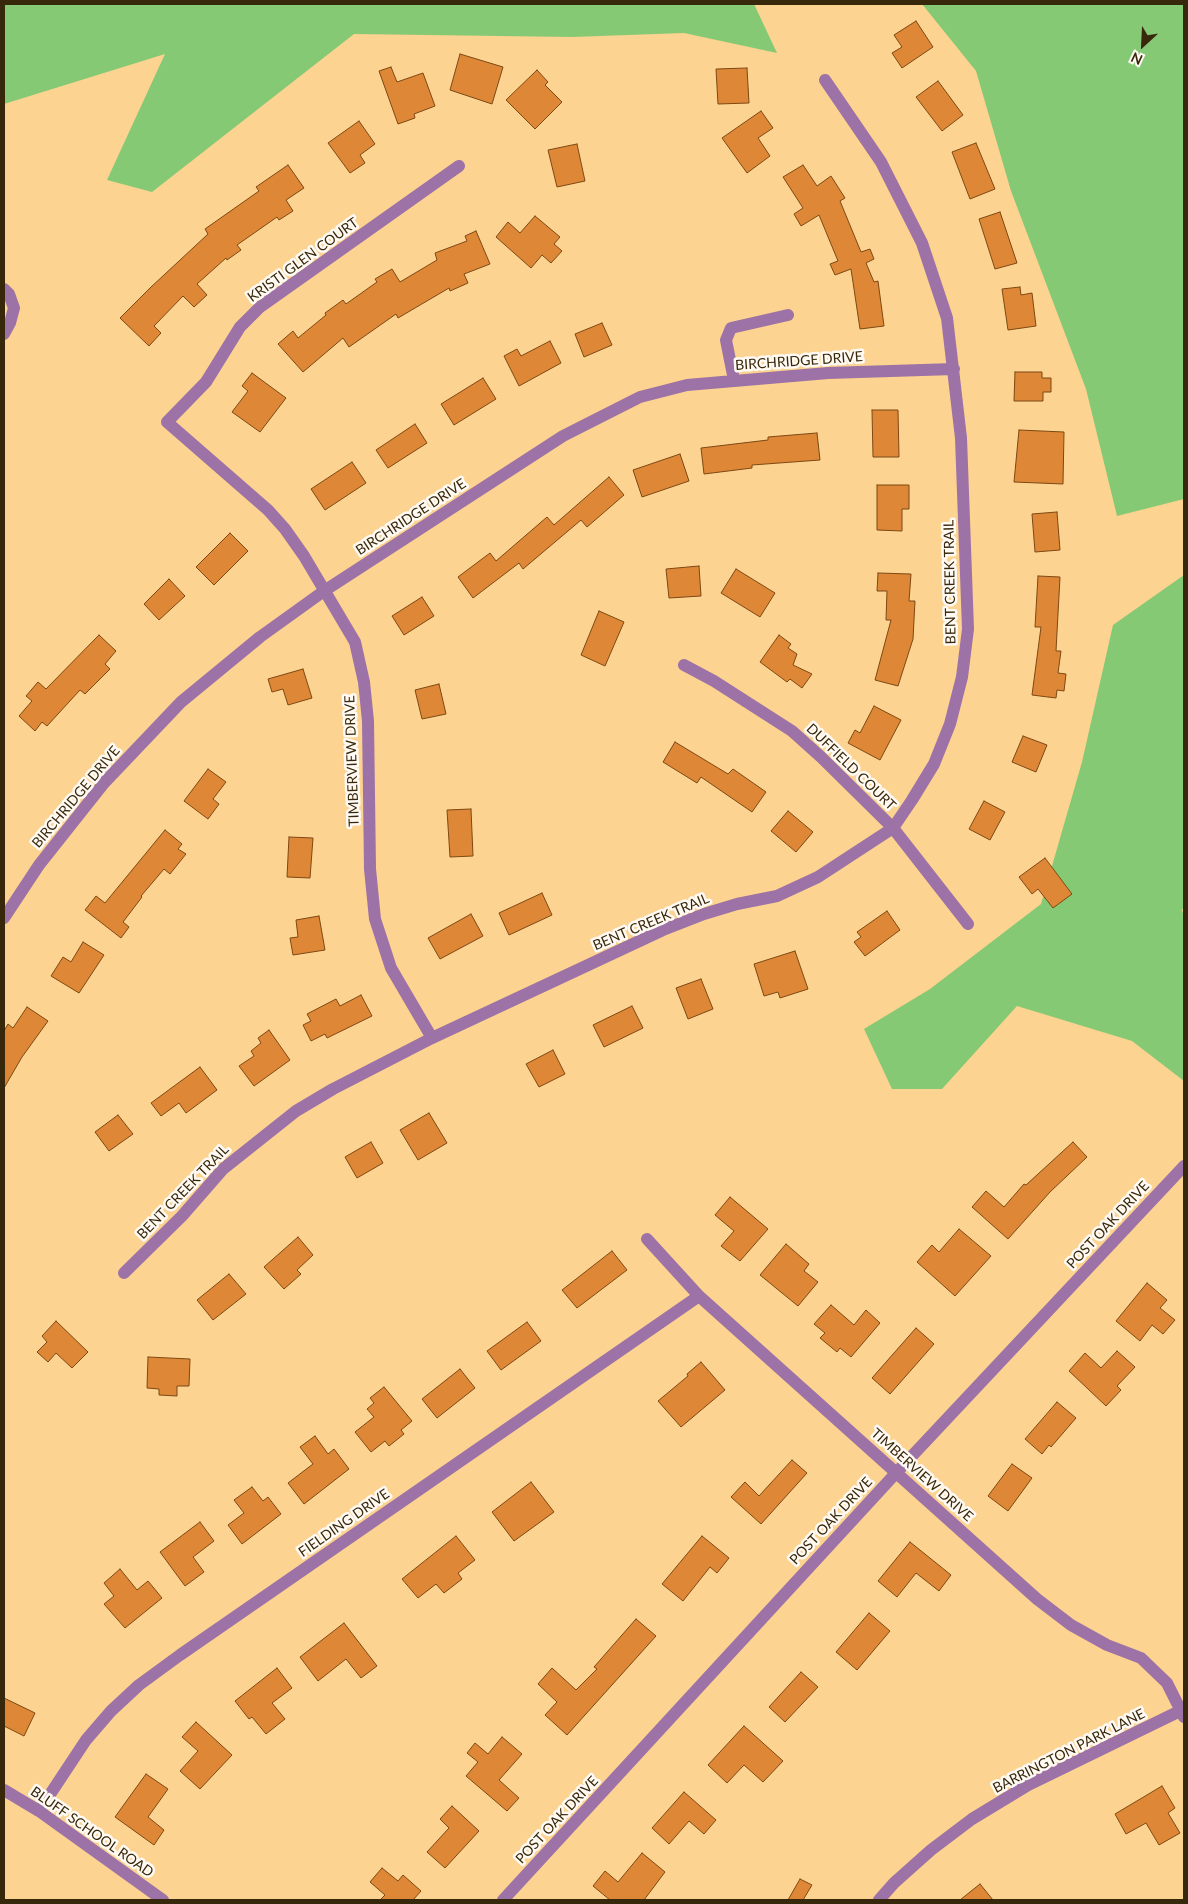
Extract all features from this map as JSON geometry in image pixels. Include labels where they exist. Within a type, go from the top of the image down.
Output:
[{"type":"street","name":"BENT CREEK TRAIL","points":[[124,1273],[182,1216],[223,1169],[296,1111],[333,1089],[432,1038],[663,930],[704,914],[737,904],[777,896],[810,881],[893,828],[934,764],[950,724],[962,677],[968,629],[961,438],[947,318],[922,243],[880,162],[825,80]]},
{"type":"street","name":"KRISTI GLEN COURT","points":[[167,422],[206,382],[240,327],[260,307],[459,166]]},
{"type":"street","points":[[4,289],[9,294],[14,308],[10,323],[4,334]]},
{"type":"street","points":[[734,380],[726,340],[731,328],[788,315]]},
{"type":"street","name":"BIRCHRIDGE DRIVE","points":[[4,918],[39,865],[104,783],[180,702],[260,637],[324,591],[563,436],[640,397],[687,385],[828,373],[954,369]]},
{"type":"street","name":"TIMBERVIEW DRIVE","points":[[167,422],[268,510],[280,523],[304,556],[355,642],[364,682],[368,721],[370,869],[375,920],[390,968],[432,1038]]},
{"type":"street","name":"DUFFIELD COURT","points":[[684,665],[714,680],[792,731],[822,757],[893,828],[968,924]]},
{"type":"street","name":"POST OAK DRIVE","points":[[504,1900],[896,1472],[1184,1166]]},
{"type":"street","name":"TIMBERVIEW DRIVE","points":[[647,1239],[700,1296],[1044,1604],[1071,1625],[1107,1645],[1141,1658],[1167,1683],[1183,1712]]},
{"type":"street","name":"FIELDING DRIVE","points":[[39,1811],[86,1740],[111,1711],[139,1685],[700,1296]]},
{"type":"street","name":"BARRINGTON PARK LANE","points":[[879,1900],[894,1883],[931,1850],[972,1819],[1028,1785],[1183,1712]]},
{"type":"street","name":"BLUFF SCHOOL ROAD","points":[[4,1790],[39,1811],[163,1900]]},
{"type":"green space","points":[[4,4],[754,4],[777,53],[684,33],[572,37],[354,34],[152,192],[107,180],[165,54],[4,104]]},
{"type":"green space","points":[[922,4],[1184,4],[1184,499],[1117,516],[1086,389],[1011,191],[976,71]]},
{"type":"green space","points":[[1184,575],[1184,907],[1182,910],[1184,917],[1184,1081],[1132,1041],[1017,1006],[942,1089],[892,1089],[864,1029],[930,989],[1041,904],[1082,762],[1113,625]]},
{"type":"building","points":[[916,21],[933,47],[902,68],[892,53],[902,47],[894,35]]},
{"type":"building","points":[[460,54],[503,67],[492,104],[450,90]]},
{"type":"building","points":[[391,67],[397,82],[423,73],[435,106],[414,114],[415,118],[398,124],[379,71]]},
{"type":"building","points":[[747,68],[749,103],[718,104],[716,69]]},
{"type":"building","points":[[537,70],[548,82],[545,85],[562,102],[535,129],[506,100]]},
{"type":"building","points":[[938,81],[963,115],[942,131],[916,97]]},
{"type":"building","points":[[761,111],[773,128],[758,138],[770,156],[747,173],[722,138]]},
{"type":"building","points":[[359,121],[375,144],[360,155],[365,163],[350,173],[328,143]]},
{"type":"building","points":[[976,143],[995,189],[970,199],[952,152]]},
{"type":"building","points":[[577,144],[585,181],[557,187],[548,150]]},
{"type":"building","points":[[288,165],[304,188],[286,200],[293,211],[279,220],[277,217],[237,245],[241,250],[227,260],[226,258],[197,284],[207,295],[194,307],[183,296],[154,326],[161,333],[149,346],[120,318],[208,234],[205,229],[259,191],[256,187]]},
{"type":"building","points":[[803,165],[817,186],[831,176],[845,198],[840,201],[861,252],[870,249],[874,259],[866,263],[874,282],[878,281],[884,326],[860,329],[851,269],[835,275],[830,264],[838,261],[819,215],[801,226],[794,214],[803,208],[783,177]]},
{"type":"building","points":[[1000,212],[1017,263],[995,269],[979,219]]},
{"type":"building","points":[[535,216],[560,237],[554,244],[562,251],[551,263],[542,255],[531,268],[496,237],[508,222],[520,233]]},
{"type":"building","points":[[476,231],[490,264],[464,274],[468,283],[450,291],[449,288],[398,318],[396,314],[349,347],[343,338],[303,372],[278,344],[293,331],[298,338],[326,315],[325,313],[343,300],[346,304],[377,282],[375,279],[392,269],[400,282],[437,260],[435,253],[467,241],[465,236]]},
{"type":"building","points":[[1020,287],[1021,295],[1032,293],[1036,326],[1008,330],[1002,289]]},
{"type":"building","points":[[602,323],[612,345],[584,357],[575,334]]},
{"type":"building","points":[[550,341],[561,363],[519,386],[504,356],[517,349],[521,356]]},
{"type":"building","points":[[1015,372],[1042,372],[1042,378],[1051,378],[1051,392],[1043,392],[1043,401],[1014,401]]},
{"type":"building","points":[[252,373],[286,398],[260,432],[232,412],[248,391],[242,386]]},
{"type":"building","points":[[483,378],[496,399],[454,425],[441,404]]},
{"type":"building","points":[[872,410],[898,410],[899,457],[873,457]]},
{"type":"building","points":[[415,424],[427,443],[388,468],[376,450]]},
{"type":"building","points":[[1019,430],[1064,432],[1063,484],[1014,482]]},
{"type":"building","points":[[817,433],[820,460],[752,465],[752,468],[704,474],[701,448],[768,440],[768,437]]},
{"type":"building","points":[[680,454],[689,481],[642,497],[633,470]]},
{"type":"building","points":[[352,462],[366,483],[325,510],[311,489]]},
{"type":"building","points":[[609,477],[624,495],[587,527],[581,520],[523,569],[519,563],[473,598],[458,577],[490,553],[496,561],[547,517],[554,525]]},
{"type":"building","points":[[877,485],[909,485],[909,509],[902,509],[902,531],[877,530]]},
{"type":"building","points":[[1057,512],[1060,550],[1035,552],[1032,514]]},
{"type":"building","points":[[230,533],[248,551],[214,585],[196,567]]},
{"type":"building","points":[[699,566],[701,596],[669,598],[666,569]]},
{"type":"building","points":[[736,569],[775,593],[760,617],[721,593]]},
{"type":"building","points":[[878,573],[911,574],[909,601],[915,601],[913,639],[898,686],[875,680],[891,620],[886,620],[887,591],[877,591]]},
{"type":"building","points":[[1038,576],[1060,577],[1056,651],[1061,651],[1058,673],[1066,674],[1064,691],[1057,690],[1056,698],[1032,695],[1041,627],[1035,627]]},
{"type":"building","points":[[169,579],[185,596],[159,620],[144,604]]},
{"type":"building","points":[[422,597],[434,616],[404,635],[392,616]]},
{"type":"building","points":[[599,611],[624,622],[605,666],[581,655]]},
{"type":"building","points":[[99,635],[116,651],[105,664],[110,669],[85,694],[80,690],[47,726],[42,722],[35,731],[19,716],[32,701],[26,696],[38,682],[46,689]]},
{"type":"building","points":[[779,635],[791,644],[788,648],[797,654],[793,665],[812,674],[802,688],[790,679],[787,682],[760,662]]},
{"type":"building","points":[[303,669],[312,698],[288,705],[283,689],[272,692],[268,679]]},
{"type":"building","points":[[439,684],[446,714],[422,719],[415,690]]},
{"type":"building","points":[[874,706],[901,720],[880,760],[848,743],[855,730],[860,733]]},
{"type":"building","points":[[1023,736],[1047,745],[1036,772],[1012,762]]},
{"type":"building","points":[[675,742],[728,774],[733,769],[766,792],[752,812],[701,777],[697,783],[663,762]]},
{"type":"building","points":[[208,769],[226,782],[213,799],[219,804],[208,819],[184,801]]},
{"type":"building","points":[[984,801],[1005,812],[990,840],[969,829]]},
{"type":"building","points":[[471,809],[473,856],[450,857],[447,810]]},
{"type":"building","points":[[788,811],[813,832],[796,852],[771,831]]},
{"type":"building","points":[[165,830],[182,844],[178,849],[186,854],[170,874],[164,869],[141,896],[123,922],[129,927],[121,938],[85,910],[96,896],[105,903]]},
{"type":"building","points":[[289,837],[313,838],[310,878],[287,877]]},
{"type":"building","points":[[1045,858],[1072,894],[1053,908],[1038,889],[1032,894],[1019,877]]},
{"type":"building","points":[[542,893],[552,915],[509,935],[499,913]]},
{"type":"building","points":[[887,911],[900,930],[865,956],[854,942],[861,937],[857,932]]},
{"type":"building","points":[[471,914],[483,936],[440,959],[428,938]]},
{"type":"building","points":[[319,916],[325,950],[293,955],[290,938],[298,937],[296,920]]},
{"type":"building","points":[[83,942],[104,955],[79,993],[51,976],[63,957],[71,962]]},
{"type":"building","points":[[795,951],[808,989],[780,998],[778,992],[764,996],[754,964]]},
{"type":"building","points":[[701,979],[713,1009],[688,1019],[676,988]]},
{"type":"building","points":[[361,995],[372,1016],[327,1038],[325,1034],[311,1041],[303,1025],[311,1021],[307,1014],[336,999],[340,1006]]},
{"type":"building","points":[[632,1006],[643,1028],[604,1047],[593,1025]]},
{"type":"building","points":[[27,1007],[48,1021],[22,1057],[4,1088],[4,1031],[8,1024],[13,1028]]},
{"type":"building","points":[[269,1030],[290,1060],[254,1086],[239,1066],[254,1056],[251,1051],[261,1043],[258,1038]]},
{"type":"building","points":[[553,1050],[565,1074],[539,1087],[526,1064]]},
{"type":"building","points":[[200,1067],[217,1090],[186,1113],[179,1103],[161,1116],[151,1103]]},
{"type":"building","points":[[429,1113],[447,1143],[418,1160],[400,1130]]},
{"type":"building","points":[[118,1115],[133,1134],[109,1151],[95,1132]]},
{"type":"building","points":[[371,1142],[383,1163],[357,1178],[345,1157]]},
{"type":"building","points":[[1073,1142],[1087,1157],[1050,1192],[1008,1239],[972,1207],[986,1191],[1004,1207],[1024,1184],[1026,1185]]},
{"type":"building","points":[[730,1197],[768,1229],[740,1261],[721,1246],[734,1231],[715,1215]]},
{"type":"building","points":[[959,1229],[991,1256],[955,1296],[917,1262],[932,1245],[939,1252]]},
{"type":"building","points":[[298,1237],[313,1255],[297,1270],[301,1274],[284,1289],[264,1267]]},
{"type":"building","points":[[786,1244],[809,1264],[804,1271],[818,1282],[798,1306],[760,1275]]},
{"type":"building","points":[[612,1251],[627,1270],[577,1308],[562,1290]]},
{"type":"building","points":[[229,1274],[246,1294],[213,1320],[197,1300]]},
{"type":"building","points":[[1147,1283],[1167,1300],[1160,1308],[1175,1320],[1163,1334],[1152,1325],[1140,1341],[1116,1321]]},
{"type":"building","points":[[831,1305],[854,1325],[866,1310],[880,1323],[851,1357],[840,1348],[837,1352],[820,1338],[825,1333],[814,1324]]},
{"type":"building","points":[[56,1321],[88,1352],[72,1368],[56,1353],[48,1362],[37,1352],[47,1342],[42,1336]]},
{"type":"building","points":[[527,1322],[541,1341],[501,1370],[487,1351]]},
{"type":"building","points":[[916,1328],[934,1344],[890,1394],[872,1378]]},
{"type":"building","points":[[1117,1351],[1135,1367],[1117,1386],[1121,1390],[1106,1406],[1069,1371],[1085,1353],[1101,1368]]},
{"type":"building","points":[[148,1357],[190,1359],[189,1386],[177,1386],[177,1396],[159,1395],[159,1389],[147,1388]]},
{"type":"building","points":[[701,1362],[725,1390],[681,1427],[658,1401],[688,1376],[687,1374]]},
{"type":"building","points":[[460,1369],[475,1388],[437,1418],[422,1399]]},
{"type":"building","points":[[384,1387],[412,1421],[401,1430],[404,1434],[389,1446],[385,1441],[371,1452],[355,1432],[374,1417],[367,1409],[374,1403],[370,1398]]},
{"type":"building","points":[[1057,1402],[1076,1418],[1051,1447],[1049,1445],[1042,1454],[1025,1439]]},
{"type":"building","points":[[315,1436],[328,1454],[334,1449],[349,1469],[304,1504],[288,1483],[313,1464],[300,1447]]},
{"type":"building","points":[[792,1460],[807,1473],[761,1524],[731,1497],[745,1482],[759,1496]]},
{"type":"building","points":[[1012,1464],[1032,1478],[1008,1511],[988,1496]]},
{"type":"building","points":[[531,1482],[554,1512],[514,1541],[492,1512]]},
{"type":"building","points":[[252,1487],[263,1501],[268,1497],[281,1514],[242,1544],[228,1525],[244,1513],[234,1500]]},
{"type":"building","points":[[200,1522],[214,1541],[193,1557],[204,1572],[185,1586],[160,1552]]},
{"type":"building","points":[[456,1536],[475,1560],[458,1573],[462,1579],[444,1593],[436,1584],[418,1598],[402,1579]]},
{"type":"building","points":[[702,1536],[729,1558],[717,1573],[710,1567],[683,1601],[662,1584]]},
{"type":"building","points":[[910,1542],[951,1575],[939,1591],[916,1573],[897,1597],[878,1581]]},
{"type":"building","points":[[120,1569],[137,1590],[148,1581],[162,1598],[125,1628],[104,1604],[114,1596],[104,1583]]},
{"type":"building","points":[[869,1613],[890,1631],[857,1670],[836,1652]]},
{"type":"building","points":[[636,1619],[656,1636],[567,1735],[545,1715],[557,1702],[538,1684],[552,1668],[576,1690],[597,1669],[594,1667]]},
{"type":"building","points":[[344,1623],[377,1666],[361,1678],[346,1659],[318,1681],[300,1657]]},
{"type":"building","points":[[277,1668],[292,1688],[272,1703],[285,1719],[266,1734],[252,1717],[249,1719],[235,1701]]},
{"type":"building","points":[[801,1672],[818,1687],[785,1722],[769,1707]]},
{"type":"building","points":[[4,1698],[35,1713],[24,1736],[4,1726]]},
{"type":"building","points":[[196,1722],[232,1755],[200,1789],[180,1771],[198,1751],[182,1737]]},
{"type":"building","points":[[744,1726],[783,1761],[763,1782],[744,1765],[727,1783],[708,1765]]},
{"type":"building","points":[[502,1737],[522,1754],[499,1780],[519,1798],[507,1811],[466,1776],[478,1762],[467,1753],[475,1743],[488,1754]]},
{"type":"building","points":[[146,1774],[168,1789],[148,1817],[164,1830],[154,1845],[115,1817]]},
{"type":"building","points":[[1162,1786],[1175,1808],[1168,1813],[1180,1833],[1159,1845],[1146,1823],[1126,1834],[1115,1814]]},
{"type":"building","points":[[684,1792],[716,1820],[704,1834],[689,1821],[669,1844],[652,1828]]},
{"type":"building","points":[[452,1806],[479,1831],[445,1868],[427,1852],[449,1828],[440,1819]]},
{"type":"building","points":[[642,1853],[665,1872],[644,1900],[610,1900],[593,1886],[605,1871],[618,1882]]},
{"type":"building","points":[[382,1868],[398,1881],[403,1875],[421,1891],[413,1900],[380,1900],[385,1895],[370,1882]]},
{"type":"building","points":[[800,1879],[812,1885],[803,1900],[788,1900]]},
{"type":"building","points":[[980,1884],[993,1900],[960,1900]]}]
